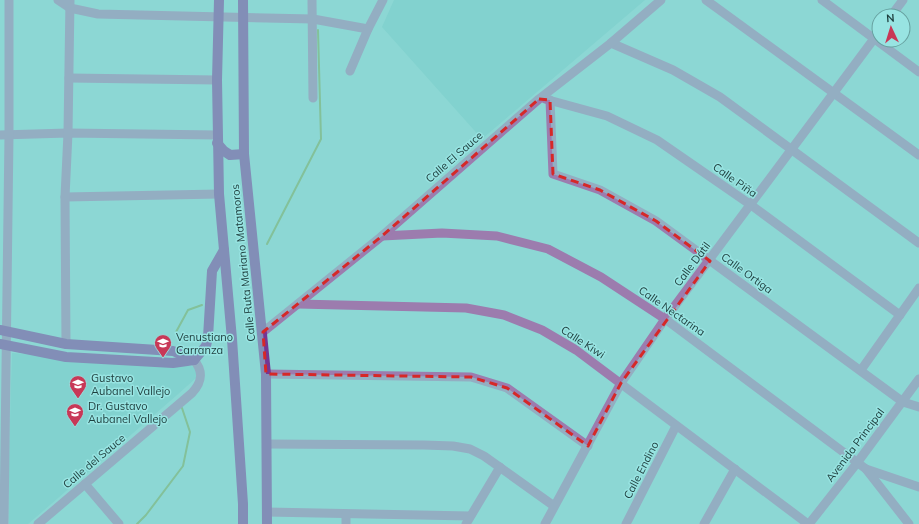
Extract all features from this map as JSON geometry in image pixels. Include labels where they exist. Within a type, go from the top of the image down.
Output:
[{"type":"main road","name":"Calle Ruta Mariano Matamoros","points":[[219,0],[217,80],[219,194],[234,355],[243,524]]},
{"type":"main road","name":"Calle Ruta Mariano Matamoros","points":[[243,0],[244,154],[266,374],[267,524]]},
{"type":"main road","points":[[217,139],[224,151],[230,155],[244,154]]},
{"type":"main road","points":[[3,345],[66,357],[173,363],[194,360],[206,346],[209,333],[212,271],[224,250]]},
{"type":"main road","points":[[3,332],[66,344],[174,351],[194,360]]},
{"type":"street","points":[[4,524],[3,332],[5,135],[9,0]]},
{"type":"street","points":[[58,0],[98,14],[313,19],[368,29]]},
{"type":"street","points":[[312,0],[314,98]]},
{"type":"street","points":[[350,71],[368,29],[383,0]]},
{"type":"street","name":"Calle El Sauce","points":[[263,332],[382,236],[539,99],[611,43],[661,0]]},
{"type":"street","points":[[706,0],[919,155]]},
{"type":"street","points":[[822,0],[871,33]]},
{"type":"street","points":[[66,344],[66,197],[70,4]]},
{"type":"street","points":[[611,43],[673,70],[720,97],[919,243]]},
{"type":"street","name":"Calle Dátil","points":[[545,524],[621,383],[665,319],[871,43]]},
{"type":"street","points":[[890,48],[919,72]]},
{"type":"street","points":[[69,78],[217,80]]},
{"type":"street","name":"Calle Piña","points":[[539,99],[550,100],[607,116],[657,140],[751,205],[900,315]]},
{"type":"street","name":"Calle Ortiga","points":[[550,100],[553,174],[600,190],[656,221],[903,402],[919,407]]},
{"type":"street","points":[[5,135],[68,134],[217,139]]},
{"type":"street","points":[[66,197],[219,194]]},
{"type":"street","name":"Calle Nectarina","points":[[382,236],[442,233],[497,236],[548,249],[601,277],[665,319],[866,469],[919,487]]},
{"type":"street","points":[[861,370],[919,288]]},
{"type":"street","name":"Calle Kiwi","points":[[298,304],[466,308],[504,315],[542,330],[576,350],[809,524]]},
{"type":"street","name":"Calle del Sauce","points":[[38,524],[198,386],[201,377],[200,367],[194,360]]},
{"type":"street","points":[[266,374],[470,377],[507,388],[588,446]]},
{"type":"street","name":"Avenida Principal","points":[[809,524],[857,463],[919,379]]},
{"type":"street","name":"Calle Endino","points":[[626,524],[676,426]]},
{"type":"street","points":[[267,444],[453,446],[474,451],[484,456],[554,506]]},
{"type":"street","points":[[267,512],[468,520],[500,467]]},
{"type":"street","points":[[704,524],[735,469]]},
{"type":"street","points":[[866,469],[909,524]]},
{"type":"street","points":[[86,484],[119,524]]},
{"type":"street","points":[[346,514],[346,524]]},
{"type":"highlighted area","points":[[539,99],[550,100],[553,174],[600,190],[656,221],[710,261],[621,383],[588,446],[507,388],[471,377],[266,374],[263,332],[382,236]]},
{"type":"shaded area","points":[[394,0],[645,0],[482,139],[382,27]]},
{"type":"shaded area","name":"Dr. Gustavo Aubanel Vallejo","points":[[12,353],[202,368],[196,378],[28,524],[9,524]]},
{"type":"waterway","points":[[267,244],[321,139],[318,30]]},
{"type":"waterway","points":[[176,332],[188,310],[202,305]]},
{"type":"waterway","points":[[137,524],[146,515],[183,466],[190,432],[182,408]]},
{"type":"place","name":"Venustiano Carranza","points":[[163,358]]},
{"type":"place","name":"Gustavo Aubanel Vallejo","points":[[78,399]]},
{"type":"place","name":"Dr. Gustavo Aubanel Vallejo","points":[[75,427]]}]
